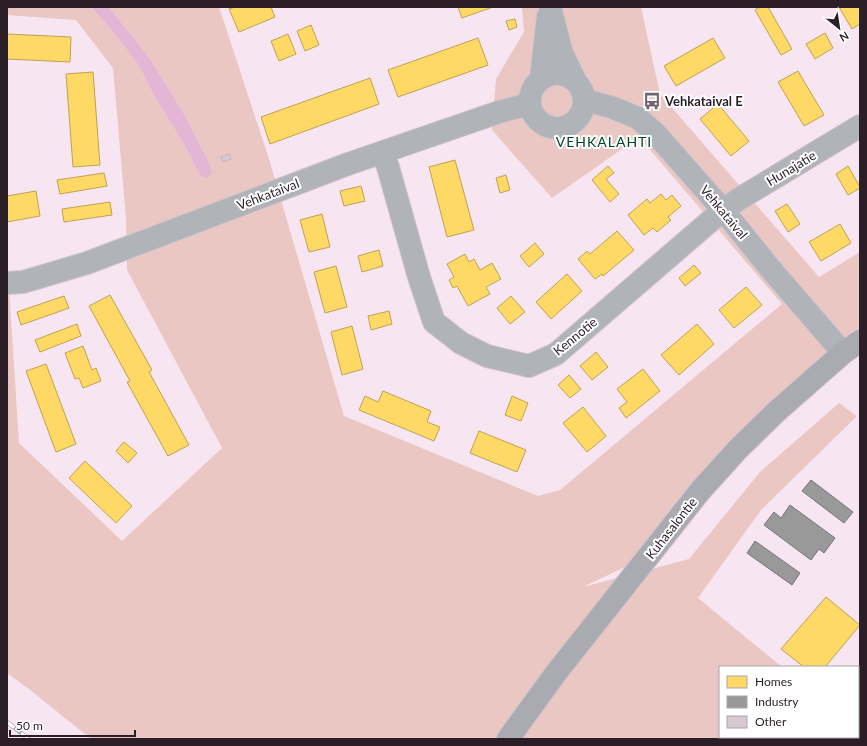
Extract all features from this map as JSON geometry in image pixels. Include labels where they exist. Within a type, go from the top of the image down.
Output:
[{"type":"main road","name":"Kuhasalontie","points":[[508,739],[556,673],[700,491],[744,443],[843,353],[860,340]]},
{"type":"street","points":[[541,78],[550,7]]},
{"type":"street","points":[[550,7],[562,53],[574,80]]},
{"type":"street","points":[[552,74],[564,74],[574,80],[582,89],[585,100],[583,111],[577,120],[569,126],[559,128],[548,127],[539,122],[532,114],[529,104],[530,94],[534,85],[541,78],[552,74]]},
{"type":"street","name":"Vehkataival","points":[[585,100],[611,107],[638,118],[656,134],[723,210],[769,267],[843,353]]},
{"type":"street","name":"Vehkataival","points":[[7,283],[23,282],[87,263],[341,167],[499,112],[529,104]]},
{"type":"street","name":"Hunajatie","points":[[723,210],[860,126]]},
{"type":"street","name":"Kennotie","points":[[382,153],[388,167],[419,277],[434,322],[461,344],[487,356],[529,366],[556,354],[723,210]]},
{"type":"shaded area","points":[[7,7],[91,7],[115,34],[139,66],[153,94],[185,146],[199,174],[209,162],[187,119],[149,57],[109,7],[219,7],[270,162],[344,416],[538,496],[560,490],[782,304],[639,137],[552,198],[492,130],[496,79],[524,32],[522,7],[641,7],[660,94],[819,277],[860,252],[860,328],[786,387],[720,451],[625,567],[583,587],[689,559],[760,472],[839,403],[857,416],[761,510],[698,598],[781,666],[719,666],[719,738],[797,738],[91,739],[7,673],[7,287],[9,287],[19,443],[122,541],[222,448],[127,270],[126,218],[113,68],[76,20],[7,15]]},
{"type":"shaded area","points":[[91,7],[109,7],[149,57],[187,119],[209,162],[212,173],[206,178],[199,174],[185,146],[153,94],[139,66],[115,34]]},
{"type":"building: Homes","points":[[235,7],[271,7],[275,17],[239,32],[229,9]]},
{"type":"building: Homes","points":[[458,7],[493,7],[462,18]]},
{"type":"building: Homes","points":[[760,7],[768,7],[792,49],[781,55],[755,10]]},
{"type":"building: Homes","points":[[839,7],[860,7],[860,24],[852,29]]},
{"type":"building: Homes","points":[[515,19],[517,27],[509,30],[506,21]]},
{"type":"building: Homes","points":[[311,25],[319,45],[305,51],[297,31]]},
{"type":"building: Homes","points":[[825,33],[833,48],[815,59],[806,44]]},
{"type":"building: Homes","points":[[7,34],[71,37],[70,62],[7,59]]},
{"type":"building: Homes","points":[[288,34],[296,54],[279,61],[271,41]]},
{"type":"building: Homes","points":[[478,38],[488,65],[398,97],[388,70]]},
{"type":"building: Homes","points":[[713,38],[725,58],[676,86],[664,66]]},
{"type":"building: Homes","points":[[798,71],[824,115],[804,126],[778,82]]},
{"type":"building: Homes","points":[[93,72],[100,165],[73,167],[66,74]]},
{"type":"building: Homes","points":[[370,78],[379,104],[270,144],[261,117]]},
{"type":"building: Homes","points":[[718,104],[749,141],[731,156],[700,119]]},
{"type":"building: Homes","points":[[455,160],[474,230],[447,237],[429,167]]},
{"type":"building: Homes","points":[[608,166],[614,173],[606,179],[619,194],[610,202],[592,180]]},
{"type":"building: Homes","points":[[848,166],[860,188],[848,195],[836,174]]},
{"type":"building: Homes","points":[[104,173],[107,186],[60,194],[57,180]]},
{"type":"building: Homes","points":[[506,175],[510,190],[500,193],[496,178]]},
{"type":"building: Homes","points":[[361,186],[365,201],[344,206],[340,191]]},
{"type":"building: Homes","points":[[36,191],[40,216],[7,222],[7,196]]},
{"type":"building: Homes","points":[[661,194],[666,200],[672,195],[681,206],[668,217],[671,220],[657,232],[653,228],[644,235],[628,215],[647,199],[650,203]]},
{"type":"building: Homes","points":[[110,202],[112,215],[64,222],[62,209]]},
{"type":"building: Homes","points":[[787,204],[800,224],[788,232],[775,211]]},
{"type":"building: Homes","points":[[322,214],[330,247],[309,252],[300,220]]},
{"type":"building: Homes","points":[[840,224],[851,243],[821,261],[809,242]]},
{"type":"building: Homes","points":[[617,231],[634,250],[603,276],[602,274],[595,279],[578,259],[587,251],[590,254]]},
{"type":"building: Homes","points":[[535,243],[544,254],[529,267],[520,256]]},
{"type":"building: Homes","points":[[379,250],[383,266],[362,272],[358,256]]},
{"type":"building: Homes","points":[[465,254],[469,262],[474,259],[480,270],[492,263],[501,279],[486,287],[490,294],[468,306],[457,286],[453,288],[449,280],[454,277],[447,264]]},
{"type":"building: Homes","points":[[694,265],[701,273],[685,286],[679,278]]},
{"type":"building: Homes","points":[[336,266],[347,307],[325,313],[314,272]]},
{"type":"building: Homes","points":[[567,274],[582,291],[551,319],[536,302]]},
{"type":"building: Homes","points":[[746,287],[762,305],[734,328],[719,310]]},
{"type":"building: Homes","points":[[110,295],[152,370],[149,372],[189,445],[168,456],[127,382],[130,381],[89,306]]},
{"type":"building: Homes","points":[[64,296],[69,308],[21,325],[17,312]]},
{"type":"building: Homes","points":[[511,296],[525,312],[510,324],[497,308]]},
{"type":"building: Homes","points":[[389,311],[392,324],[371,330],[368,316]]},
{"type":"building: Homes","points":[[77,324],[81,336],[40,352],[35,340]]},
{"type":"building: Homes","points":[[697,324],[714,344],[679,375],[661,355]]},
{"type":"building: Homes","points":[[352,326],[363,369],[342,375],[331,332]]},
{"type":"building: Homes","points":[[83,346],[92,370],[96,368],[101,381],[83,388],[79,378],[75,379],[65,353]]},
{"type":"building: Homes","points":[[596,352],[608,367],[592,380],[580,366]]},
{"type":"building: Homes","points":[[46,364],[76,444],[56,452],[26,371]]},
{"type":"building: Homes","points":[[643,369],[660,391],[626,418],[619,408],[627,402],[617,389]]},
{"type":"building: Homes","points":[[569,375],[581,389],[570,398],[558,385]]},
{"type":"building: Homes","points":[[383,391],[431,411],[427,422],[440,427],[434,441],[359,410],[365,396],[378,402]]},
{"type":"building: Homes","points":[[512,396],[528,403],[521,421],[505,415]]},
{"type":"building: Homes","points":[[583,407],[606,436],[587,452],[563,423]]},
{"type":"building: Homes","points":[[479,431],[526,450],[517,472],[470,453]]},
{"type":"building: Homes","points":[[124,442],[137,453],[128,463],[116,451]]},
{"type":"building: Homes","points":[[85,461],[132,506],[116,523],[69,478]]},
{"type":"building: Homes","points":[[826,597],[860,625],[826,666],[803,666],[781,649]]},
{"type":"building: Industry","points":[[811,480],[853,512],[844,523],[802,491]]},
{"type":"building: Industry","points":[[790,505],[835,538],[824,553],[819,549],[811,560],[764,525],[774,512],[781,518]]},
{"type":"building: Industry","points":[[755,541],[800,573],[792,585],[747,553]]},
{"type":"building: Other","points":[[229,154],[231,159],[223,162],[221,157]]},
{"type":"railway","points":[[7,722],[29,739]]},
{"type":"place","name":"Vehkataival E","points":[[652,101]]},
{"type":"district","name":"VEHKALAHTI","points":[[604,141]]}]
